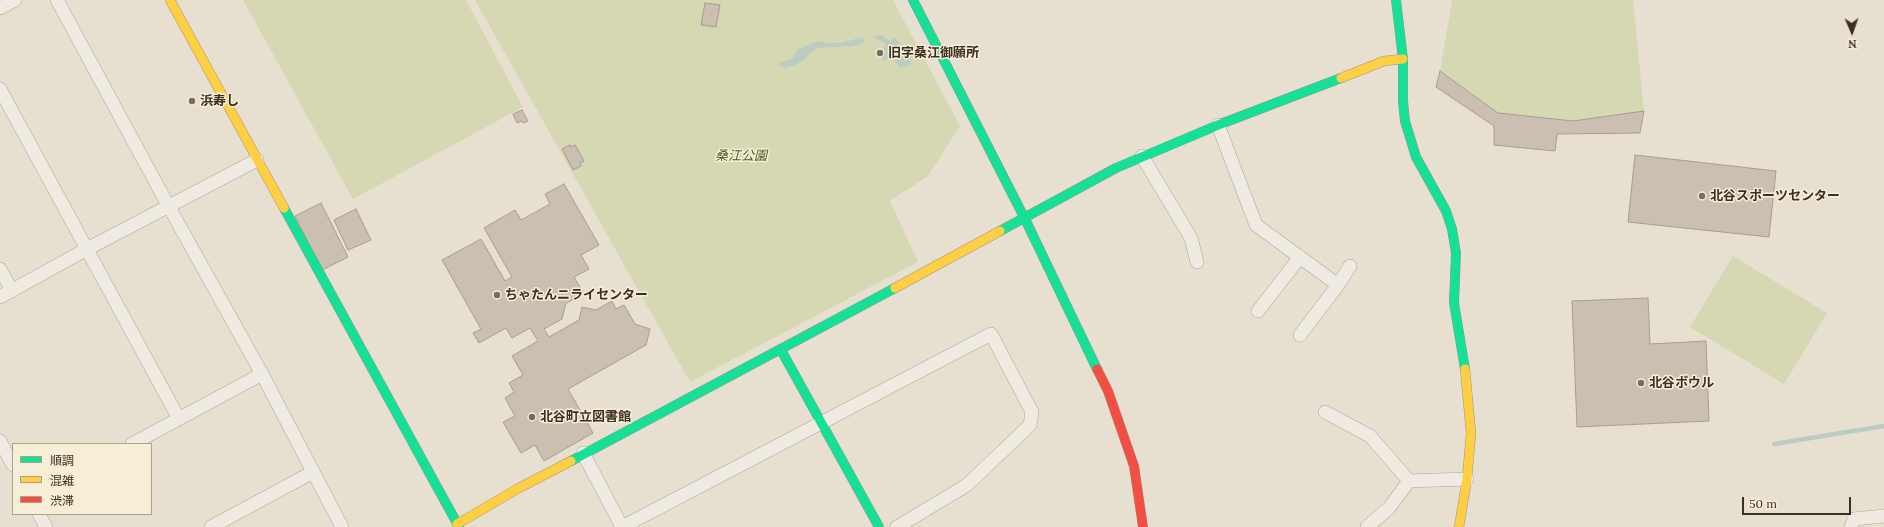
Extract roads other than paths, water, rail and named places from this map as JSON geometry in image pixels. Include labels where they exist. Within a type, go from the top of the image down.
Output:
[{"type":"street","points":[[0,8],[15,0]]},
{"type":"street","points":[[57,0],[169,207],[262,374],[342,527]]},
{"type":"street","points":[[170,0],[456,526],[584,453],[1026,219],[1102,175],[1142,156],[1218,125],[1384,61],[1403,59]]},
{"type":"street","points":[[913,0],[1026,219],[1108,391],[1134,466],[1143,527]]},
{"type":"street","points":[[1396,0],[1403,59],[1403,102],[1410,140],[1416,157],[1446,211],[1452,229],[1456,253],[1454,303],[1464,360],[1471,433],[1467,479],[1459,527]]},
{"type":"street","points":[[0,89],[179,419]]},
{"type":"street","points":[[1218,125],[1256,225],[1338,286]]},
{"type":"street","points":[[1142,156],[1191,238],[1197,262]]},
{"type":"street","points":[[0,297],[87,249],[258,160]]},
{"type":"street","points":[[1258,311],[1300,257]]},
{"type":"street","points":[[1300,335],[1338,286],[1350,266]]},
{"type":"street","points":[[0,269],[12,291]]},
{"type":"street","points":[[584,453],[622,527],[991,334],[1032,412],[1030,425],[967,485],[897,527]]},
{"type":"street","points":[[781,350],[823,423],[879,527]]},
{"type":"street","points":[[134,443],[262,374]]},
{"type":"street","points":[[1325,412],[1370,436],[1409,481]]},
{"type":"street","points":[[0,441],[12,463]]},
{"type":"street","points":[[211,527],[313,472]]},
{"type":"street","points":[[1409,481],[1467,479]]},
{"type":"street","points":[[1367,527],[1389,508],[1409,481]]},
{"type":"street","points":[[40,515],[46,527]]},
{"type":"street","points":[[1851,527],[1854,519],[1884,516]]},
{"type":"waterway","points":[[1774,444],[1884,426]]},
{"type":"place","name":"旧字桑江御願所","points":[[880,53]]},
{"type":"place","name":"浜寿し","points":[[192,101]]},
{"type":"place","name":"北谷スポーツセンター","points":[[1702,196]]},
{"type":"place","name":"ちゃたんニライセンター","points":[[497,295]]},
{"type":"place","name":"北谷ボウル","points":[[1641,383]]},
{"type":"place","name":"北谷町立図書館","points":[[532,417]]},
{"type":"park label","name":"桑江公園","points":[[741,156]]}]
